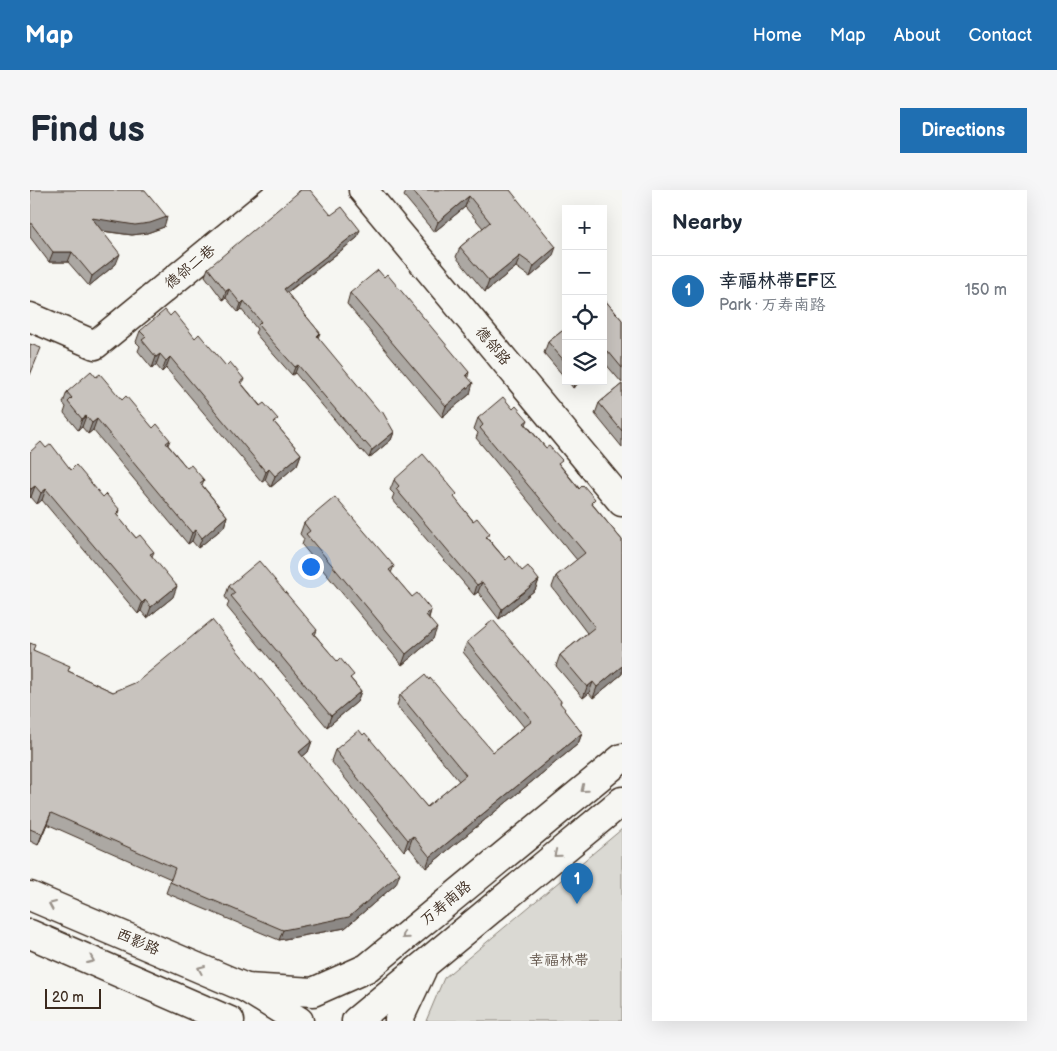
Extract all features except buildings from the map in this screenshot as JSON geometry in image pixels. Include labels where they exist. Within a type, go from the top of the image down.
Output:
[{"type":"main road","name":"德邻二巷","points":[[30,317],[95,345],[284,190]]},
{"type":"main road","name":"德邻路","points":[[363,190],[622,502]]},
{"type":"main road","name":"万寿南路","points":[[246,988],[313,992],[367,968],[622,758]]},
{"type":"main road","points":[[356,1021],[622,801]]},
{"type":"main road","points":[[399,1021],[458,893]]},
{"type":"main road","name":"西影路","points":[[30,896],[246,988]]},
{"type":"main road","points":[[30,934],[230,1021]]},
{"type":"main road","points":[[246,988],[299,1021]]},
{"type":"green space","name":"幸福林带","points":[[622,829],[622,1021],[426,1021],[444,978]]},
{"type":"place","name":"幸福林带EF区","points":[[577,904]]}]
